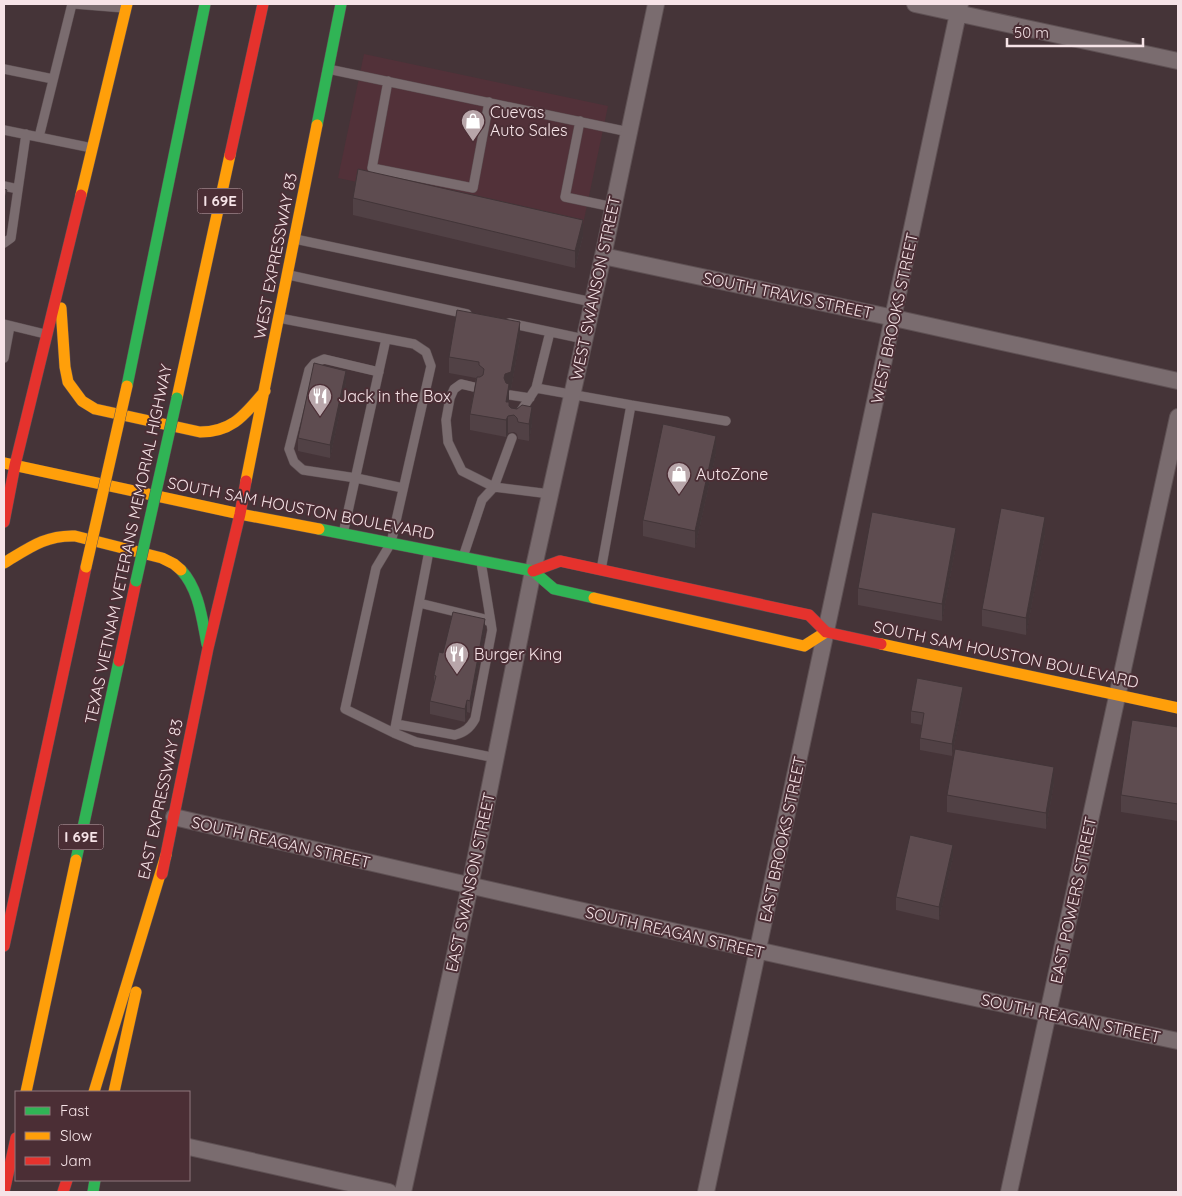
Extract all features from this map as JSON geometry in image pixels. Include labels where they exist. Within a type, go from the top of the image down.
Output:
[{"type":"main road","points":[[4,946],[126,386],[205,4]]},
{"type":"main road","name":"TEXAS VIETNAM VETERANS MEMORIAL HIGHWAY","points":[[26,1091],[263,4]]},
{"type":"main road","name":"WEST EXPRESSWAY 83","points":[[240,514],[341,4]]},
{"type":"main road","points":[[4,522],[10,464],[48,334],[127,6]]},
{"type":"main road","points":[[60,286],[65,368],[68,382],[82,401],[95,409],[200,432],[216,431],[239,420],[265,392]]},
{"type":"main road","name":"SOUTH SAM HOUSTON BOULEVARD","points":[[10,464],[240,514],[533,571],[554,589],[804,646],[826,632],[1178,708]]},
{"type":"main road","name":"EAST EXPRESSWAY 83","points":[[114,1091],[166,855],[208,648],[240,514]]},
{"type":"main road","points":[[4,563],[38,543],[51,537],[64,535],[76,536],[162,558],[175,564],[184,573],[191,585],[197,601],[208,648]]},
{"type":"main road","points":[[533,571],[560,561],[810,615],[826,632]]},
{"type":"main road","points":[[94,1091],[166,855]]},
{"type":"main road","points":[[4,1192],[15,1142]]},
{"type":"street","name":"WEST SWANSON STREET","points":[[533,571],[603,256],[656,4]]},
{"type":"street","points":[[915,4],[959,8],[1178,61]]},
{"type":"street","name":"WEST BROOKS STREET","points":[[826,632],[959,8]]},
{"type":"street","name":"SOUTH TRAVIS STREET","points":[[603,256],[1178,381]]},
{"type":"street","name":"EAST POWERS STREET","points":[[1009,1192],[1178,417]]},
{"type":"street","name":"EAST SWANSON STREET","points":[[403,1192],[470,886],[533,571]]},
{"type":"street","name":"EAST BROOKS STREET","points":[[706,1192],[826,632]]},
{"type":"street","name":"SOUTH REAGAN STREET","points":[[174,817],[758,951],[1178,1041]]},
{"type":"street","points":[[190,1147],[389,1192]]},
{"type":"lane","points":[[39,137],[73,4],[127,6]]},
{"type":"lane","points":[[4,69],[53,79]]},
{"type":"lane","points":[[328,69],[629,132]]},
{"type":"lane","points":[[388,81],[372,168],[473,188],[489,102]]},
{"type":"lane","points":[[580,121],[565,197],[613,207]]},
{"type":"lane","points":[[4,130],[93,148]]},
{"type":"lane","points":[[4,243],[11,238],[26,134]]},
{"type":"lane","points":[[4,186],[18,189]]},
{"type":"lane","points":[[295,239],[592,302]]},
{"type":"lane","points":[[288,275],[472,315]]},
{"type":"lane","points":[[279,318],[414,344],[426,352],[431,366],[391,543],[376,568],[344,708],[395,728],[416,742],[496,758]]},
{"type":"lane","points":[[501,321],[584,339]]},
{"type":"lane","points":[[4,358],[7,325],[48,334]]},
{"type":"lane","points":[[515,420],[536,388],[550,332]]},
{"type":"lane","points":[[344,534],[386,339]]},
{"type":"lane","points":[[379,372],[324,359],[315,363],[309,370],[289,449],[294,462],[303,470],[356,478],[403,488]]},
{"type":"lane","points":[[478,388],[461,384],[454,389],[450,398],[446,420],[448,442],[462,471],[494,487],[550,494]]},
{"type":"lane","points":[[536,388],[726,421]]},
{"type":"lane","points":[[510,395],[530,398]]},
{"type":"lane","points":[[601,570],[631,405]]},
{"type":"lane","points":[[463,557],[482,500],[494,487],[512,438]]},
{"type":"lane","points":[[395,728],[429,551]]},
{"type":"lane","points":[[395,728],[455,735],[464,732],[475,719],[492,630],[481,561]]},
{"type":"lane","points":[[419,603],[485,619],[491,624]]},
{"type":"shaded area","name":"Cuevas Auto Sales","points":[[364,54],[608,106],[582,229],[338,178]]},
{"type":"building","points":[[358,169],[583,220],[575,251],[353,198]]},
{"type":"building","points":[[4,189],[7,190],[4,203]]},
{"type":"building","points":[[457,310],[520,322],[511,372],[505,374],[504,378],[506,383],[509,384],[506,402],[509,402],[511,408],[517,409],[522,405],[532,407],[529,424],[518,422],[514,415],[508,416],[506,420],[470,414],[477,377],[483,375],[484,369],[479,365],[479,362],[449,357]]},
{"type":"building","name":"Jack in the Box","points":[[314,363],[346,371],[330,445],[298,438]]},
{"type":"building","name":"AutoZone","points":[[663,424],[716,436],[695,531],[643,520]]},
{"type":"building","points":[[1001,508],[1045,517],[1026,618],[982,609]]},
{"type":"building","points":[[872,512],[956,528],[942,604],[858,588]]},
{"type":"building","name":"Burger King","points":[[453,612],[485,619],[470,701],[467,700],[465,709],[430,701],[439,652],[443,653]]},
{"type":"building","points":[[917,678],[963,687],[952,744],[920,738],[924,713],[911,711]]},
{"type":"building","points":[[1132,720],[1178,727],[1178,804],[1121,795]]},
{"type":"building","points":[[955,749],[1054,767],[1046,813],[947,795]]},
{"type":"building","points":[[910,835],[953,845],[939,907],[896,897]]},
{"type":"traffic: fast","points":[[127,386],[205,4]]},
{"type":"traffic: fast","points":[[317,125],[341,4]]},
{"type":"traffic: fast","points":[[136,581],[177,398]]},
{"type":"traffic: fast","points":[[319,529],[533,571],[554,589],[594,598]]},
{"type":"traffic: fast","points":[[181,570],[196,595],[207,644]]},
{"type":"traffic: fast","points":[[76,860],[119,661]]},
{"type":"traffic: fast","points":[[93,1192],[95,1181]]},
{"type":"traffic: slow","points":[[81,195],[127,4]]},
{"type":"traffic: slow","points":[[246,481],[317,125]]},
{"type":"traffic: slow","points":[[177,398],[230,155]]},
{"type":"traffic: slow","points":[[61,308],[65,367],[68,382],[82,401],[95,409],[200,432],[211,431],[221,429],[237,420],[265,391]]},
{"type":"traffic: slow","points":[[86,567],[127,386]]},
{"type":"traffic: slow","points":[[4,463],[240,514],[319,529]]},
{"type":"traffic: slow","points":[[4,563],[46,540],[64,536],[75,536],[162,558],[181,570]]},
{"type":"traffic: slow","points":[[594,598],[804,646],[826,632]]},
{"type":"traffic: slow","points":[[881,644],[1178,708]]},
{"type":"traffic: slow","points":[[94,1091],[166,855]]},
{"type":"traffic: slow","points":[[26,1091],[76,860]]},
{"type":"traffic: slow","points":[[114,1091],[136,992]]},
{"type":"traffic: jam","points":[[230,155],[263,4]]},
{"type":"traffic: jam","points":[[4,522],[15,465],[81,195]]},
{"type":"traffic: jam","points":[[162,874],[208,648],[246,481]]},
{"type":"traffic: jam","points":[[533,571],[560,561],[809,615],[826,632],[881,644]]},
{"type":"traffic: jam","points":[[4,946],[86,567]]},
{"type":"traffic: jam","points":[[119,661],[136,581]]},
{"type":"traffic: jam","points":[[4,1192],[15,1142]]},
{"type":"traffic: jam","points":[[63,1192],[67,1181]]},
{"type":"place","name":"Cuevas Auto Sales","points":[[473,142]]},
{"type":"place","name":"Jack in the Box","points":[[320,417]]},
{"type":"place","name":"AutoZone","points":[[679,495]]},
{"type":"place","name":"Burger King","points":[[457,675]]}]
